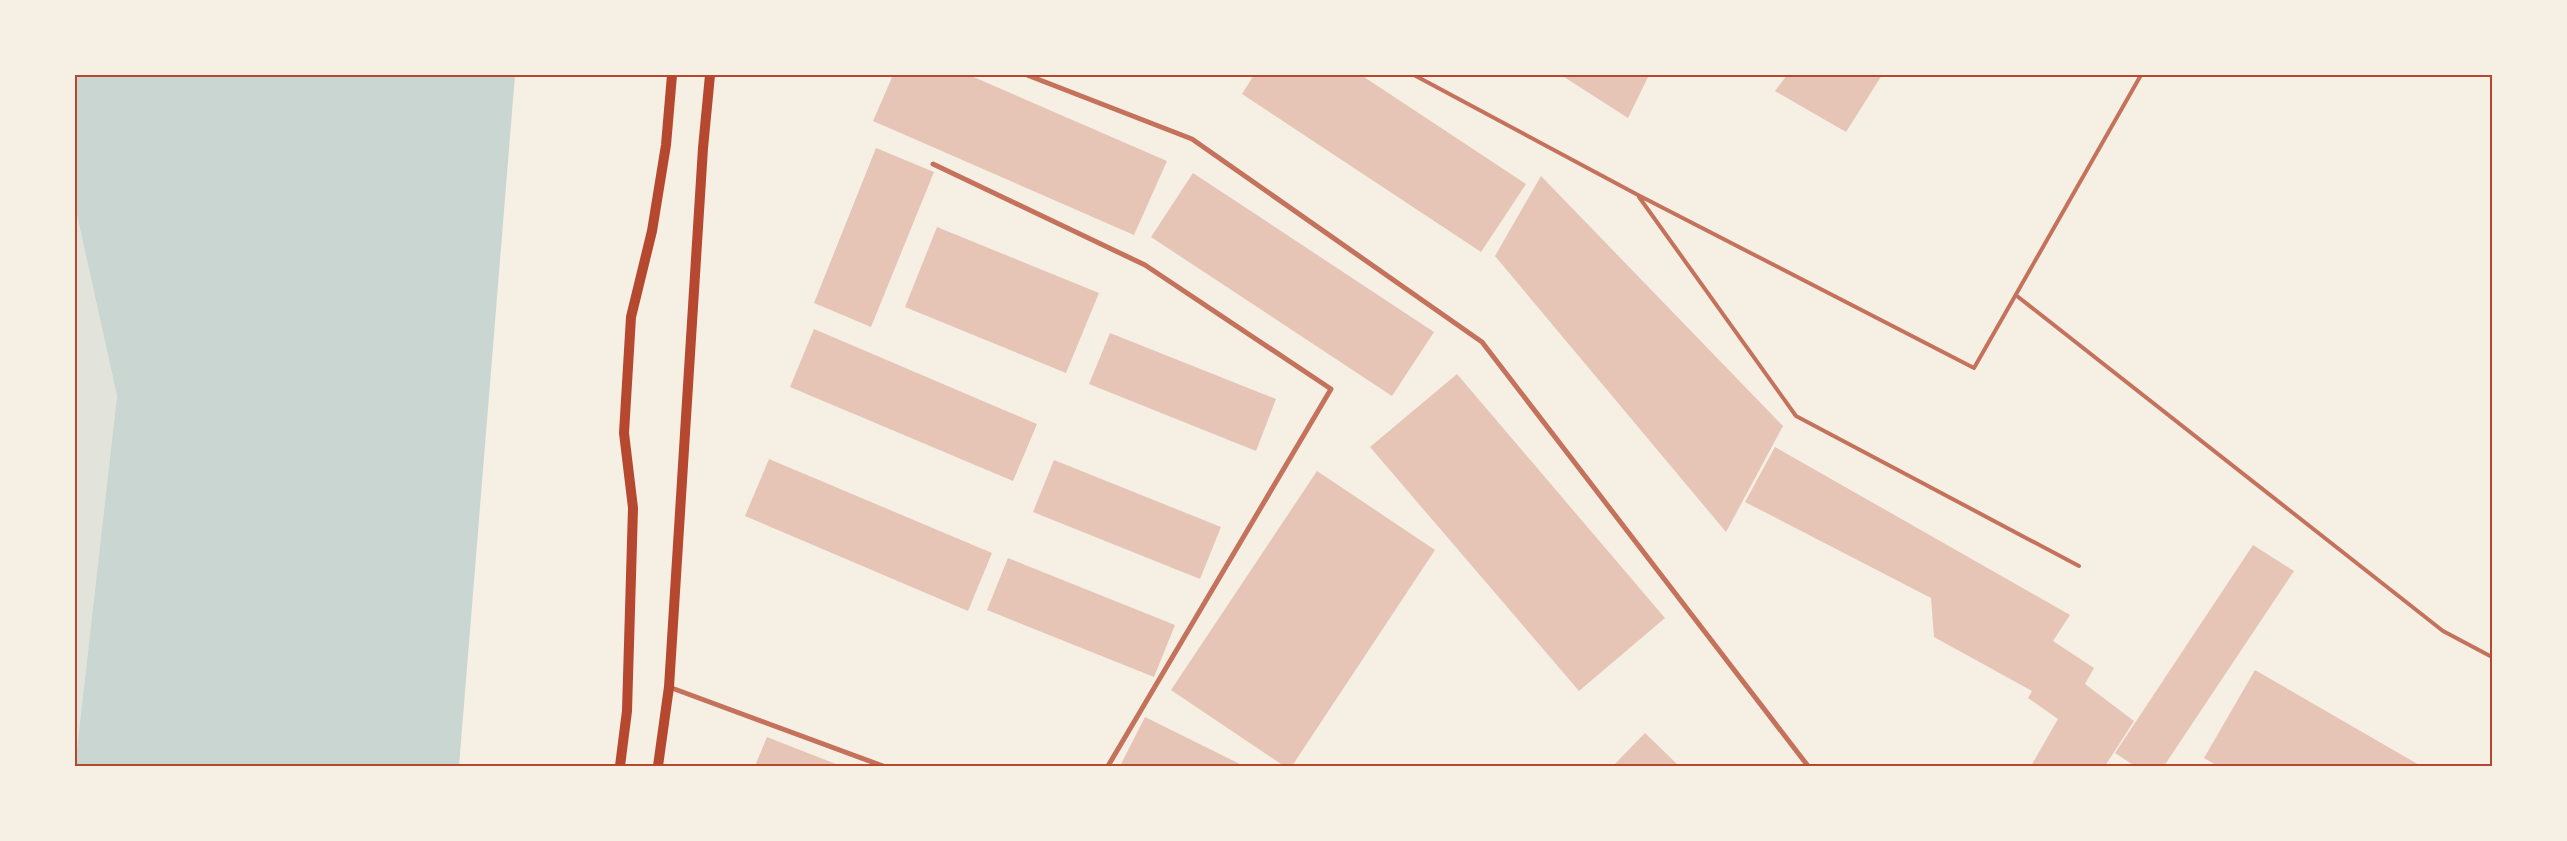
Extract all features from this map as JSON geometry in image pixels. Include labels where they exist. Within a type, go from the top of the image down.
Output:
[{"type":"main road","points":[[620,766],[627,711],[633,508],[624,433],[631,317],[652,231],[666,145],[672,75]]},
{"type":"main road","points":[[658,766],[670,687],[703,148],[710,75]]},
{"type":"street","points":[[1027,75],[1192,139],[1482,342],[1808,766]]},
{"type":"street","points":[[933,164],[1145,265],[1331,389],[1108,766]]},
{"type":"street","points":[[670,687],[883,766]]},
{"type":"lane","points":[[1414,75],[1638,195],[1974,368],[2141,75]]},
{"type":"lane","points":[[1638,195],[1796,416],[2079,566]]},
{"type":"lane","points":[[2016,296],[2443,631],[2492,658]]},
{"type":"shaded area","points":[[75,75],[515,75],[459,766],[75,766],[117,396],[75,206]]},
{"type":"shaded area","points":[[75,206],[117,396],[75,766]]},
{"type":"building","points":[[893,75],[969,75],[1167,161],[1134,235],[873,121]]},
{"type":"building","points":[[1254,75],[1361,75],[1526,184],[1481,252],[1242,94]]},
{"type":"building","points":[[1561,75],[1649,75],[1628,118]]},
{"type":"building","points":[[1787,75],[1882,75],[1846,132],[1775,91]]},
{"type":"building","points":[[876,148],[934,172],[871,327],[814,303]]},
{"type":"building","points":[[1193,173],[1434,332],[1392,396],[1151,237]]},
{"type":"building","points":[[1541,176],[1783,426],[1726,532],[1495,256]]},
{"type":"building","points":[[937,227],[1099,293],[1066,373],[905,307]]},
{"type":"building","points":[[814,329],[1037,424],[1013,481],[790,387]]},
{"type":"building","points":[[1110,333],[1276,399],[1256,451],[1089,384]]},
{"type":"building","points":[[1457,374],[1665,618],[1579,691],[1370,447]]},
{"type":"building","points":[[1775,447],[2070,615],[2053,641],[2094,668],[2085,684],[2134,721],[2105,766],[2031,766],[2058,719],[2028,698],[2032,691],[1934,637],[1931,598],[1745,502]]},
{"type":"building","points":[[769,459],[992,553],[968,611],[745,516]]},
{"type":"building","points":[[1054,460],[1221,527],[1200,579],[1033,512]]},
{"type":"building","points":[[1317,471],[1435,550],[1292,766],[1284,766],[1171,690]]},
{"type":"building","points":[[2253,545],[2294,571],[2164,766],[2135,766],[2115,753]]},
{"type":"building","points":[[1008,558],[1175,625],[1154,677],[987,610]]},
{"type":"building","points":[[2255,670],[2421,766],[2218,766],[2204,758]]},
{"type":"building","points":[[1145,717],[1244,766],[1120,766]]},
{"type":"building","points":[[1645,733],[1679,766],[1613,766]]},
{"type":"building","points":[[767,737],[841,766],[755,766]]}]
